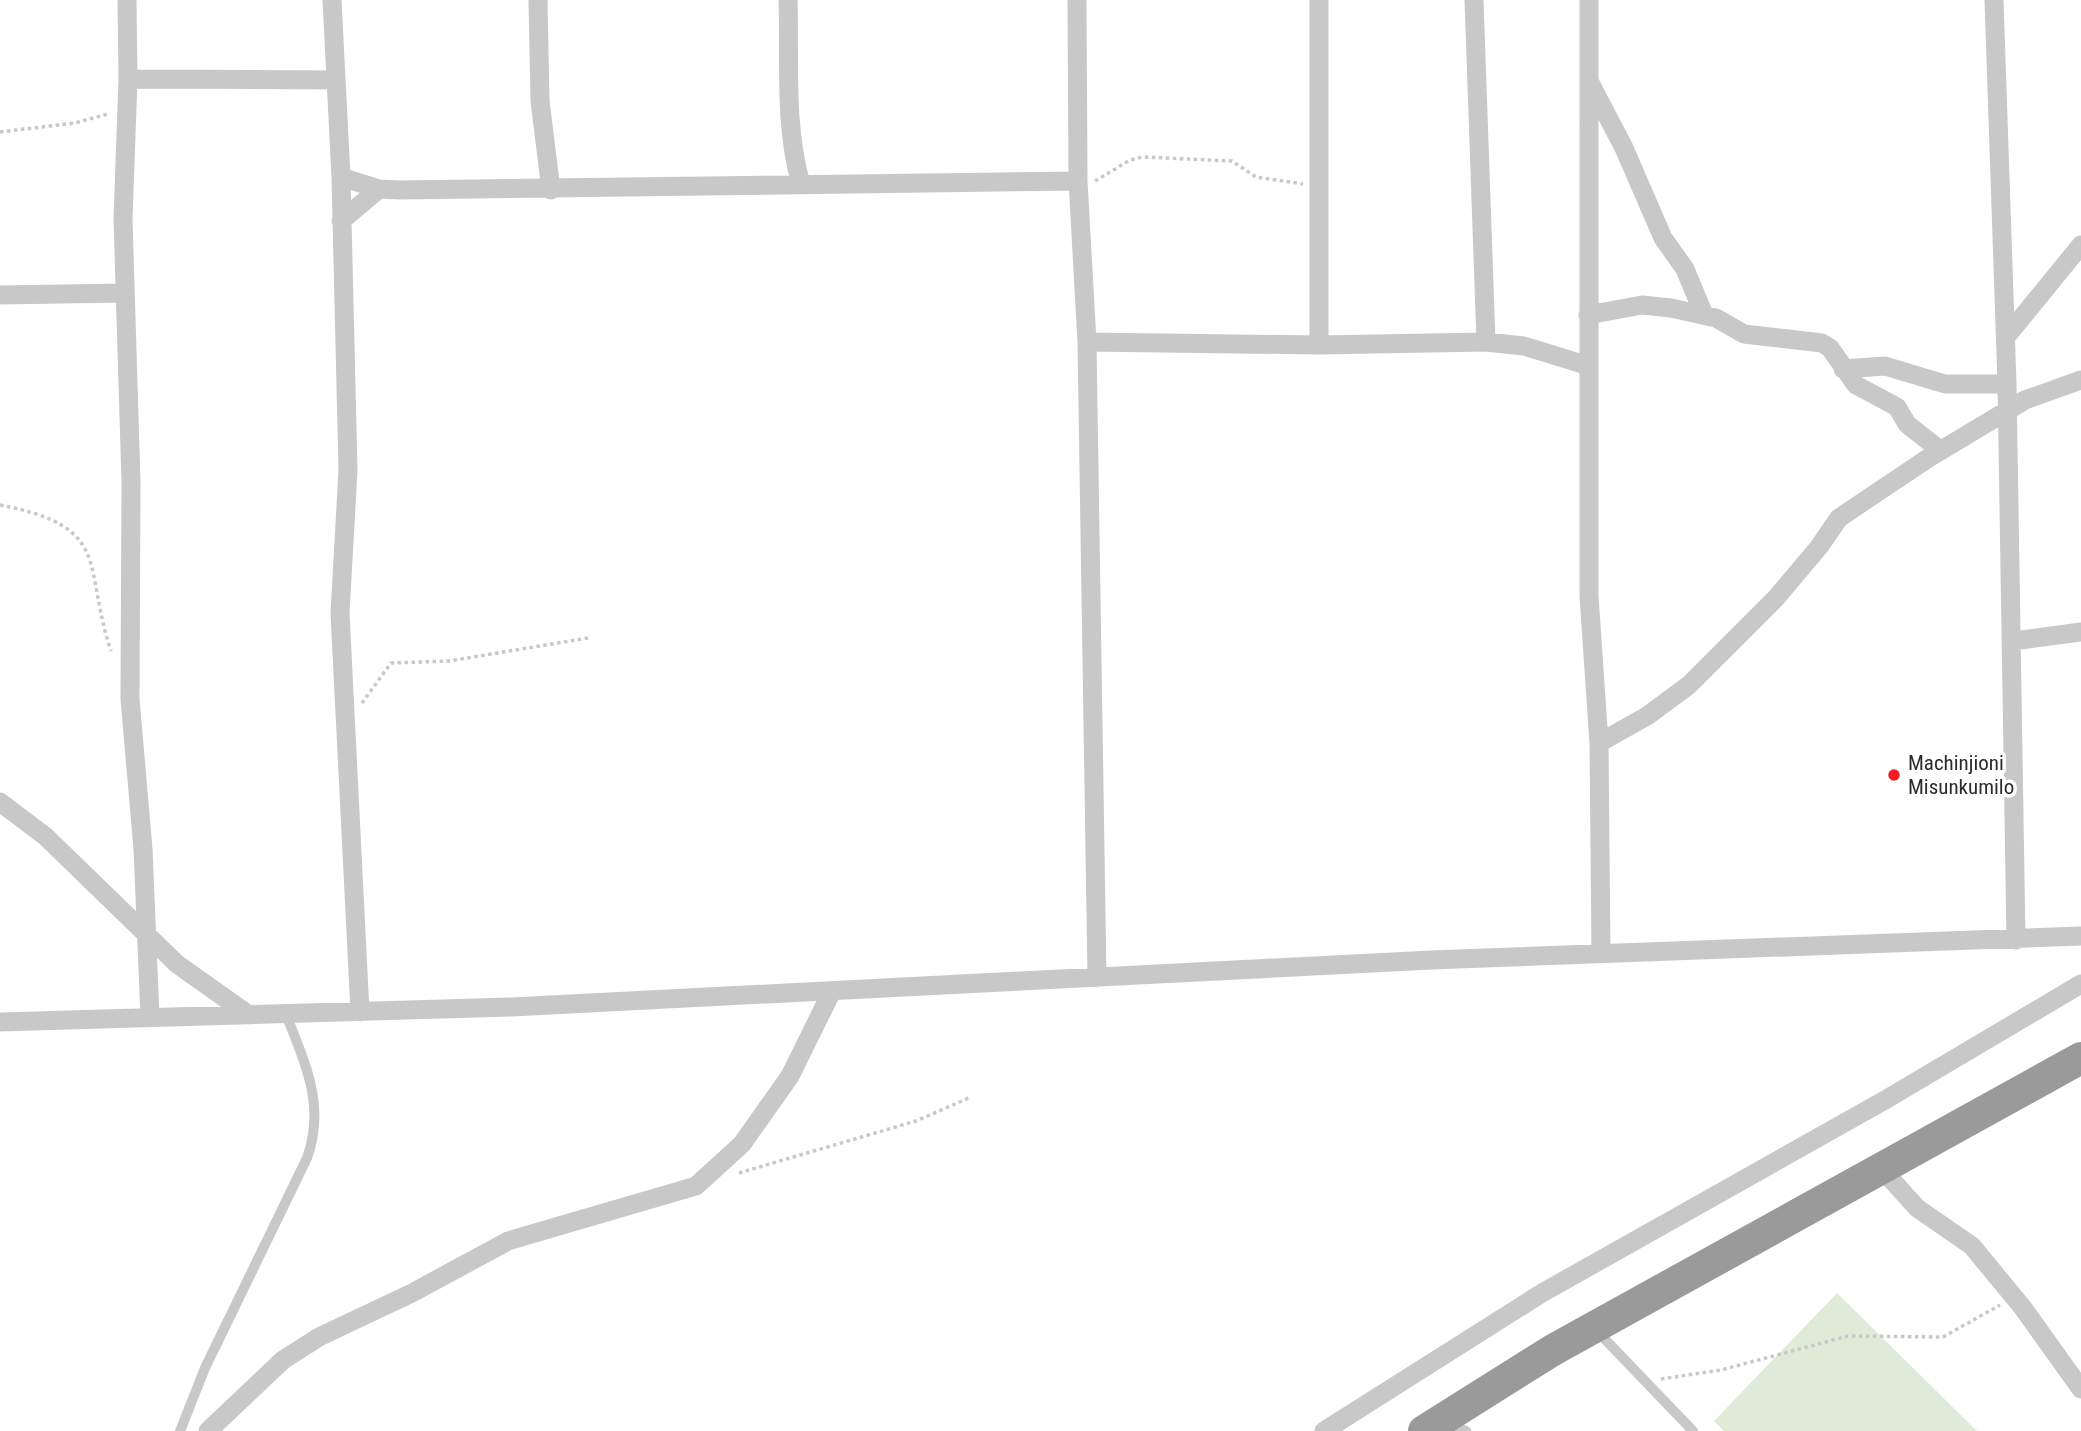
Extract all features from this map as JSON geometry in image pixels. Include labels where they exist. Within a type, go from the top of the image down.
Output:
[{"type":"highway","points":[[1443,1428],[1553,1350],[2081,1058]]},
{"type":"street","points":[[127,0],[128,79],[123,219],[132,570],[130,699],[147,935],[150,1017]]},
{"type":"street","points":[[332,0],[341,177],[348,470],[341,613],[360,1012]]},
{"type":"street","points":[[538,0],[540,101],[551,190]]},
{"type":"street","points":[[788,0],[791,119],[794,160],[801,184]]},
{"type":"street","points":[[1077,0],[1078,186],[1087,342],[1097,978]]},
{"type":"street","points":[[1319,0],[1319,345]]},
{"type":"street","points":[[1474,0],[1486,342]]},
{"type":"street","points":[[1994,0],[2008,412],[2016,940]]},
{"type":"street","points":[[1590,2],[1589,596],[1599,743],[1601,954]]},
{"type":"street","points":[[128,79],[336,80]]},
{"type":"street","points":[[1589,80],[1624,148],[1664,238],[1685,269],[1704,315]]},
{"type":"street","points":[[341,177],[379,190],[551,190],[801,184],[1078,186]]},
{"type":"street","points":[[341,221],[379,190]]},
{"type":"street","points":[[2006,338],[2081,245]]},
{"type":"street","points":[[0,295],[125,293]]},
{"type":"street","points":[[1588,315],[1642,305],[1717,317],[1744,334],[1822,343],[1830,348],[1843,369],[1864,392],[1897,407],[1907,424],[1941,451]]},
{"type":"street","points":[[1087,342],[1319,345],[1486,342],[1524,346],[1588,366]]},
{"type":"street","points":[[1843,369],[1885,366],[1945,384],[2007,384]]},
{"type":"street","points":[[1599,743],[1647,716],[1698,677],[1776,598],[1819,547],[1836,521],[1941,451],[2037,395],[2081,380]]},
{"type":"street","points":[[2012,640],[2081,632]]},
{"type":"street","points":[[0,802],[45,836],[177,964],[249,1015]]},
{"type":"street","points":[[0,1022],[360,1012],[831,993],[1601,954],[2081,936]]},
{"type":"street","points":[[1324,1431],[1542,1293],[1885,1100],[2081,984]]},
{"type":"street","points":[[208,1431],[283,1360],[319,1337],[412,1293],[509,1241],[595,1214],[667,1198],[696,1186],[742,1144],[790,1076],[831,993]]},
{"type":"street","points":[[1881,1168],[1917,1208],[1972,1247],[2013,1296],[2081,1389]]},
{"type":"lane","points":[[180,1431],[205,1368],[307,1158],[315,1135],[317,1111],[286,1014]]},
{"type":"lane","points":[[1594,1328],[1693,1431]]},
{"type":"path","points":[[0,132],[75,123],[126,107]]},
{"type":"path","points":[[1078,186],[1130,160],[1143,157],[1232,161],[1256,177],[1319,187]]},
{"type":"path","points":[[0,505],[57,522],[79,537],[99,591],[112,654]]},
{"type":"path","points":[[346,719],[372,692],[391,663],[449,660],[588,638]]},
{"type":"path","points":[[712,1174],[748,1172],[837,1146],[916,1121],[971,1097]]},
{"type":"path","points":[[1642,1379],[1695,1376],[1848,1336],[1943,1337],[2013,1296]]},
{"type":"green space","points":[[1837,1293],[1977,1431],[1724,1431],[1714,1421]]},
{"type":"place","name":"Machinjioni Misunkumilo","points":[[1894,775]]}]
